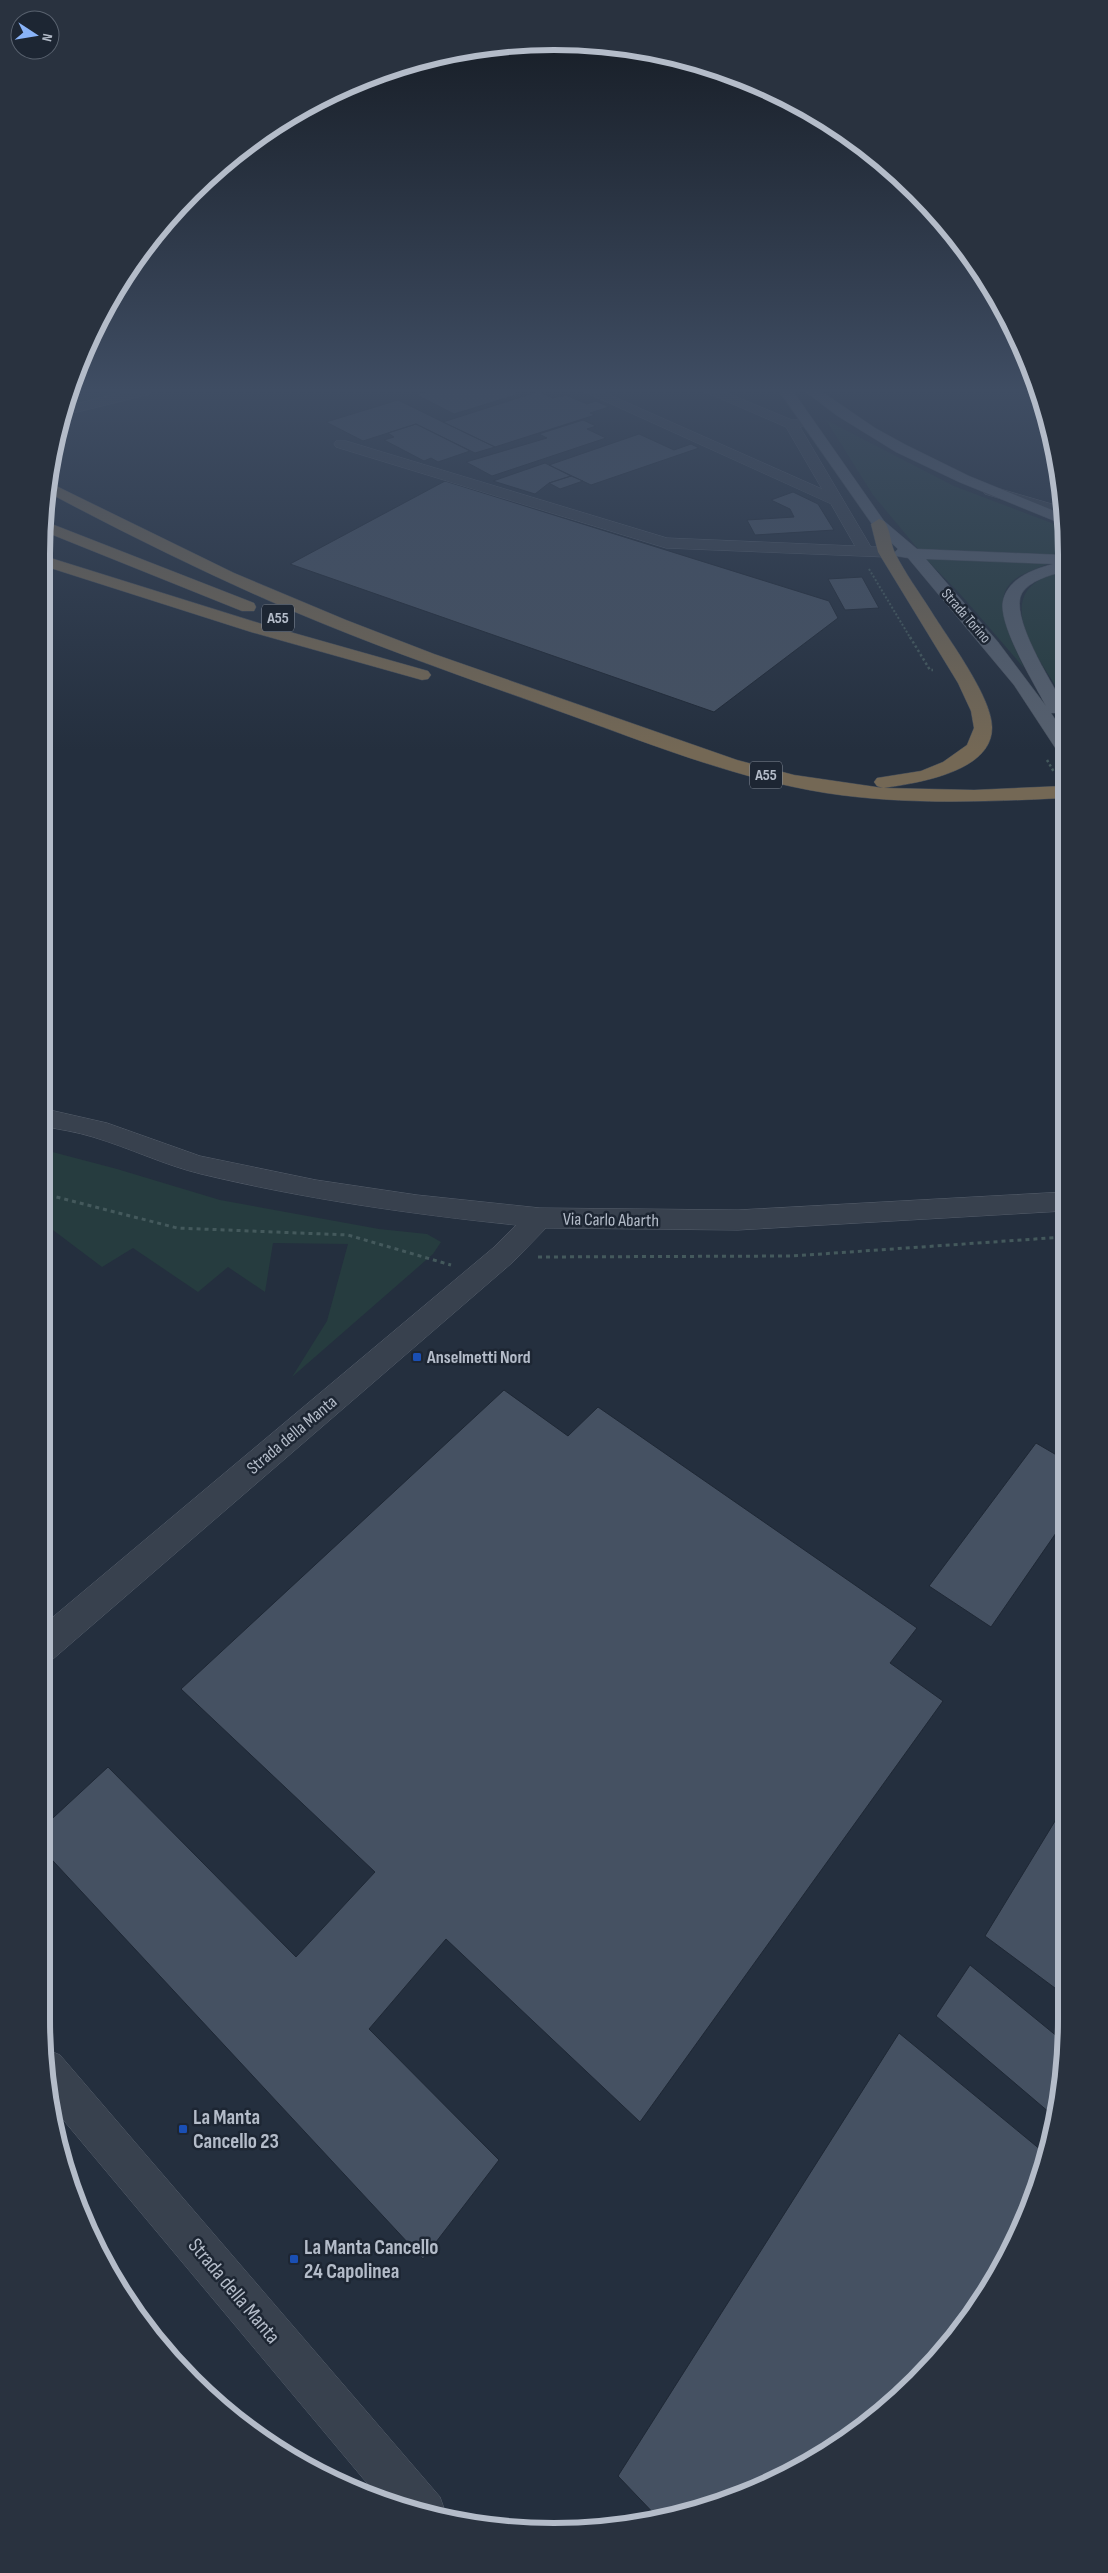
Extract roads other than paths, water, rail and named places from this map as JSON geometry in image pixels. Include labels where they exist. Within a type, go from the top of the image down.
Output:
[{"type":"highway","points":[[94,511],[131,531],[338,624]]},
{"type":"highway","name":"A55","points":[[52,513],[126,545],[499,683],[710,758],[792,781],[856,792],[1057,800]]},
{"type":"highway","points":[[499,683],[623,717],[735,756],[800,773],[837,779],[877,782],[913,778],[938,772],[960,761],[974,749],[982,735],[983,719],[967,683],[886,552],[879,524]]},
{"type":"highway","name":"A55","points":[[51,529],[151,570],[351,646],[393,665],[614,742],[772,792],[859,806],[956,812],[1057,800]]},
{"type":"highway","points":[[50,545],[260,622],[287,634]]},
{"type":"highway","points":[[50,563],[257,628],[287,634],[393,665]]},
{"type":"main road","name":"Strada Torino","points":[[870,511],[879,524],[912,553],[992,646],[1021,682],[1058,738]]},
{"type":"main road","points":[[1042,511],[1057,517]]},
{"type":"main road","points":[[886,552],[1058,560]]},
{"type":"main road","points":[[1058,568],[1026,580],[1016,591],[1011,603],[1016,625],[1058,714]]},
{"type":"street","points":[[562,511],[666,543],[886,552]]},
{"type":"street","points":[[842,511],[866,551]]},
{"type":"street","name":"Via Carlo Abarth","points":[[50,1119],[98,1129],[163,1154],[200,1165],[316,1189],[417,1205],[540,1218],[738,1220],[1058,1202]]},
{"type":"street","name":"Via Carlo Abarth","points":[[50,1136],[163,1154]]},
{"type":"street","name":"Strada della Manta","points":[[50,1640],[503,1255],[540,1218]]},
{"type":"street","name":"Strada della Manta","points":[[53,2078],[413,2503]]},
{"type":"place","name":"Anselmetti Nord","points":[[417,1357]]},
{"type":"place","name":"La Manta Cancello 23","points":[[183,2129]]},
{"type":"place","name":"La Manta Cancello 24 Capolinea","points":[[294,2259]]}]
